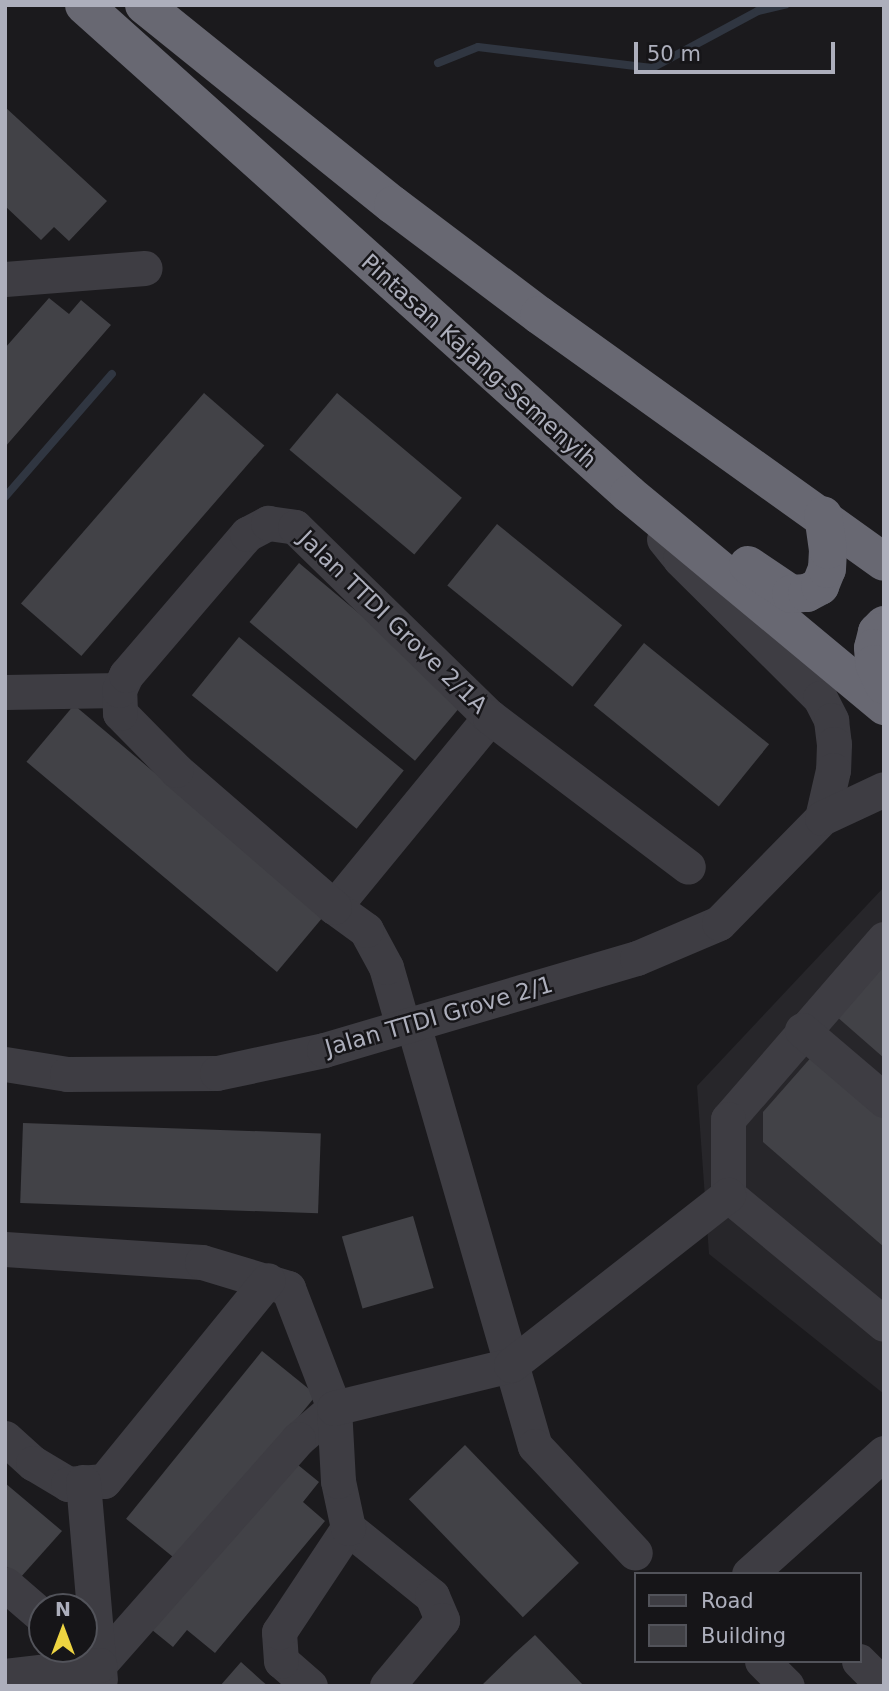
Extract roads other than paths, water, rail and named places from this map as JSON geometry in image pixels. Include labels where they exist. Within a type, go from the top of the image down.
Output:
[{"type":"highway","name":"Pintasan Kajang-Semenyih","points":[[84,5],[629,494],[884,706]]},
{"type":"highway","points":[[144,5],[393,205],[529,307],[879,553]]},
{"type":"highway","points":[[494,375],[591,436],[763,577],[791,594],[807,593],[820,586],[827,569],[828,550],[823,515]]},
{"type":"highway","points":[[884,625],[877,632],[873,648],[874,663],[884,685]]},
{"type":"street","points":[[5,279],[145,268]]},
{"type":"street","points":[[629,494],[680,559],[820,698],[831,720],[834,744],[833,770],[822,818]]},
{"type":"street","name":"Jalan TTDI Grove 2/1A","points":[[119,690],[126,675],[247,534],[268,523],[295,527],[490,717],[688,867]]},
{"type":"street","points":[[5,692],[119,690],[120,713],[176,770],[334,907],[366,930],[386,967],[408,1025],[535,1446],[635,1553]]},
{"type":"street","points":[[334,907],[490,717]]},
{"type":"street","name":"Jalan TTDI Grove 2/1","points":[[5,1064],[67,1074],[217,1073],[324,1050],[637,958],[719,923],[822,818],[884,789]]},
{"type":"street","points":[[728,1195],[728,1119],[802,1030],[884,939]]},
{"type":"street","points":[[802,1030],[884,1100]]},
{"type":"street","points":[[5,1676],[97,1674],[298,1439],[334,1408],[510,1365],[728,1195]]},
{"type":"street","points":[[728,1195],[884,1324]]},
{"type":"street","points":[[5,1249],[202,1262],[288,1287],[334,1408],[338,1480],[348,1528],[432,1596],[442,1620],[387,1686]]},
{"type":"street","points":[[5,1438],[33,1463],[68,1484],[104,1481],[268,1280]]},
{"type":"street","points":[[761,1570],[882,1454]]},
{"type":"street","points":[[83,1482],[97,1674]]},
{"type":"street","points":[[310,1686],[281,1661],[279,1632],[348,1528]]},
{"type":"street","points":[[5,1584],[28,1604]]},
{"type":"street","points":[[861,1663],[884,1686]]},
{"type":"waterway","points":[[438,63],[478,47],[652,68],[758,11],[785,5]]},
{"type":"waterway","points":[[5,497],[112,374]]}]
